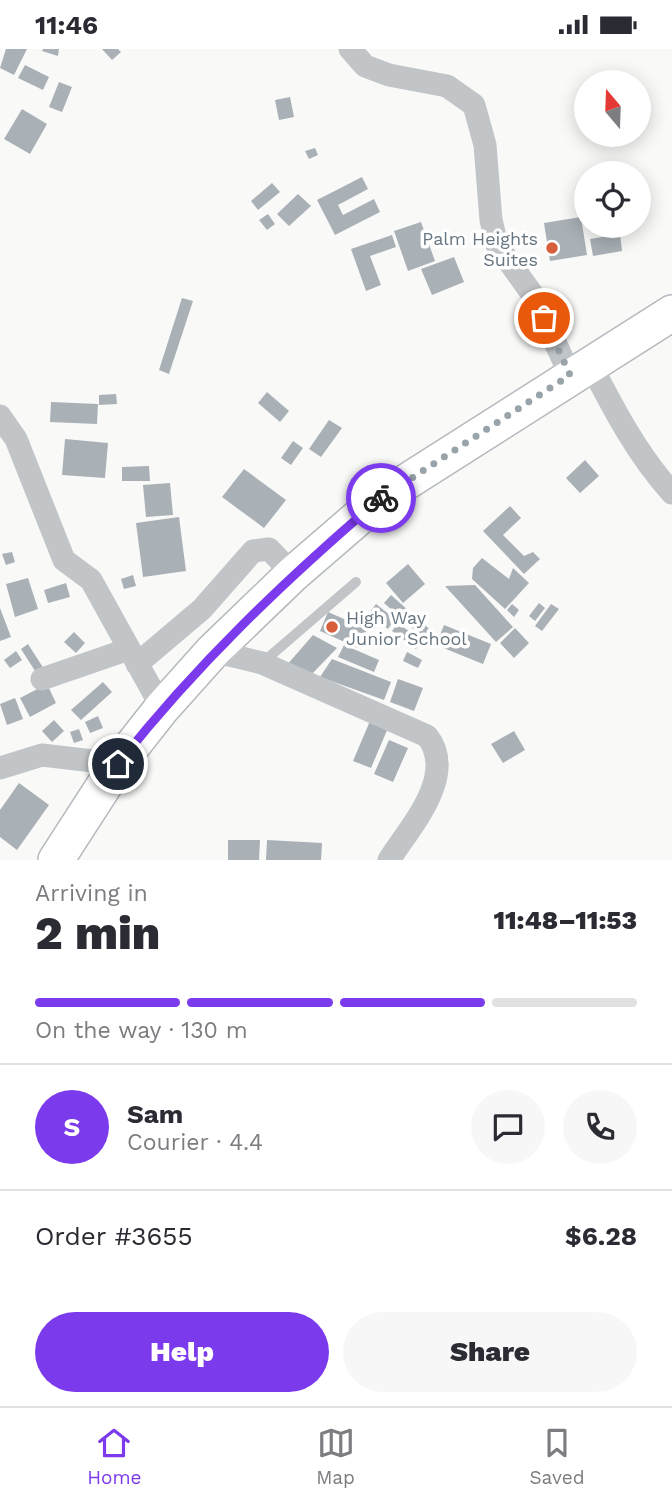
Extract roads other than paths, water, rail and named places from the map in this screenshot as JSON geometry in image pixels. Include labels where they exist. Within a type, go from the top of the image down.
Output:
[{"type":"main road","points":[[56,860],[118,764],[162,708],[214,651],[293,574],[381,498],[672,313]]},
{"type":"street","points":[[350,49],[365,66],[388,75],[447,86],[474,106],[485,145],[491,220],[497,245],[536,298],[580,369],[653,472],[672,493]]},
{"type":"street","points":[[0,416],[16,439],[64,559],[91,580],[162,708]]},
{"type":"street","points":[[43,679],[133,656],[202,609],[253,551],[269,549],[293,574]]},
{"type":"street","points":[[214,651],[262,663],[427,736],[436,747],[438,762],[432,792],[389,860]]},
{"type":"street","points":[[0,768],[42,755],[118,764]]},
{"type":"lane","points":[[262,663],[356,582]]},
{"type":"place","name":"Palm Heights Suites","points":[[552,248]]},
{"type":"place","name":"High Way Junior School","points":[[332,627]]}]
